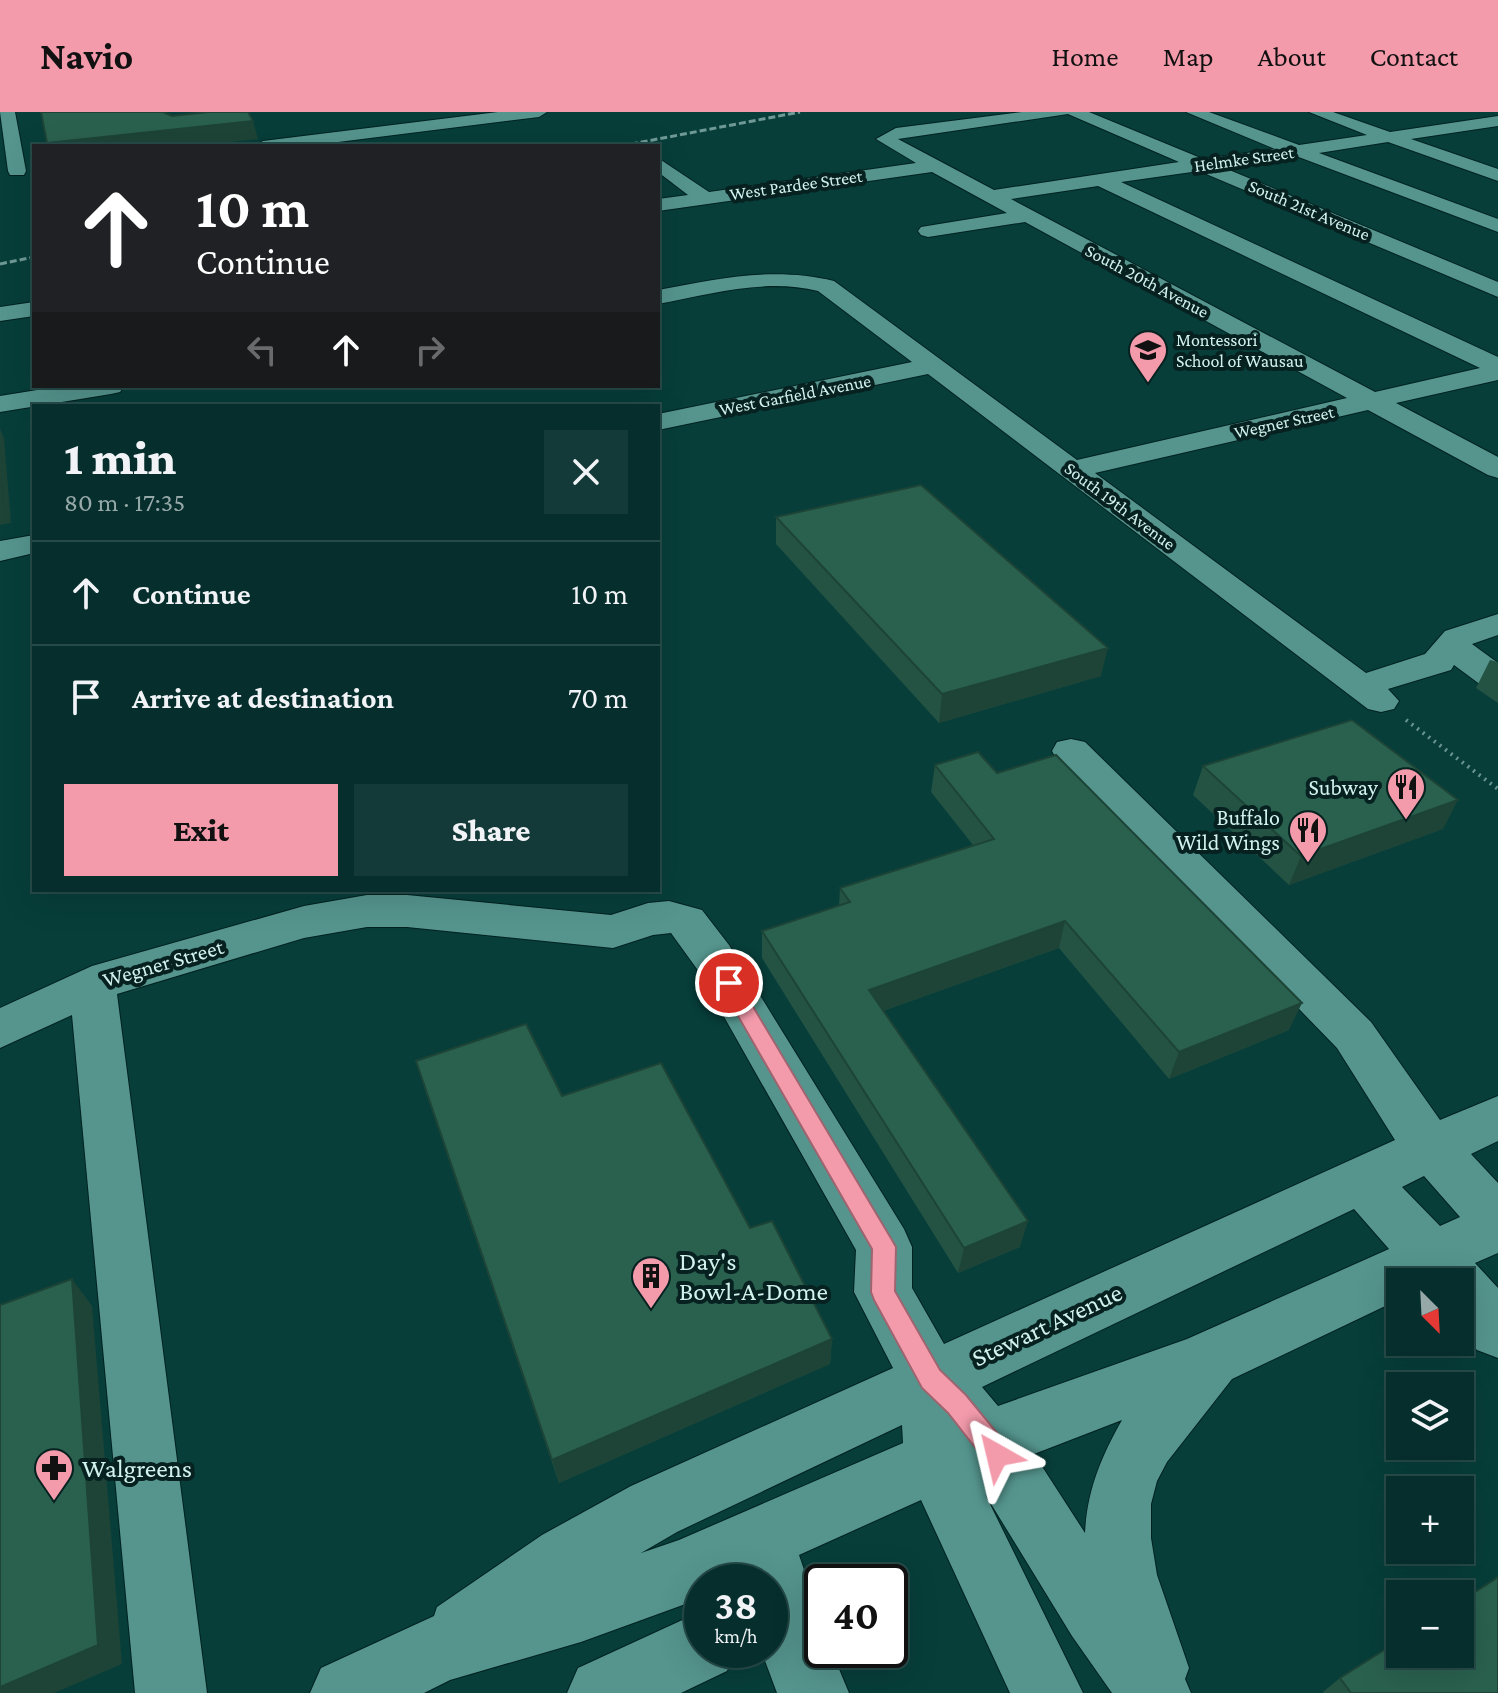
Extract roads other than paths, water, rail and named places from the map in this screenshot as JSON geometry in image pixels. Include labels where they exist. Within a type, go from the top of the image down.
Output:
[{"type":"street","points":[[7,112],[17,171]]},
{"type":"street","points":[[349,112],[367,134]]},
{"type":"street","points":[[283,144],[539,112]]},
{"type":"street","name":"South 20th Avenue","points":[[1061,112],[886,137],[885,141],[1498,469]]},
{"type":"street","name":"South 21st Avenue","points":[[1075,112],[1498,290]]},
{"type":"street","points":[[1194,112],[1498,226]]},
{"type":"street","points":[[1317,112],[1498,175]]},
{"type":"street","name":"Helmke Street","points":[[990,196],[1495,123]]},
{"type":"street","points":[[291,124],[303,142]]},
{"type":"street","points":[[660,164],[705,198]]},
{"type":"street","name":"West Pardee Street","points":[[660,205],[933,166]]},
{"type":"street","points":[[1101,180],[1498,370]]},
{"type":"street","points":[[928,231],[1026,216]]},
{"type":"street","name":"South 19th Avenue","points":[[660,297],[778,278],[799,279],[826,286],[1371,693],[1438,662],[1455,644]]},
{"type":"street","points":[[0,314],[32,309]]},
{"type":"street","name":"West Garfield Avenue","points":[[660,422],[932,366]]},
{"type":"street","name":"Wegner Street","points":[[1070,470],[1373,402],[1498,370]]},
{"type":"street","points":[[0,404],[99,388]]},
{"type":"street","points":[[0,551],[32,544]]},
{"type":"street","points":[[1495,673],[1455,644],[1498,624]]},
{"type":"street","points":[[1071,751],[1354,1035],[1408,1118],[1498,1224]]},
{"type":"street","name":"Wegner Street","points":[[0,1029],[92,984],[333,915],[407,911],[613,932],[648,919],[669,917],[686,921],[700,938],[884,1247],[883,1292],[931,1379]]},
{"type":"street","points":[[92,984],[171,1693]]},
{"type":"street","name":"Stewart Avenue","points":[[441,1648],[566,1559],[654,1509],[1498,1117]]},
{"type":"street","points":[[1361,1180],[1442,1268]]},
{"type":"street","name":"Stewart Avenue","points":[[1457,1268],[1498,1224]]},
{"type":"street","name":"Stewart Avenue","points":[[346,1693],[441,1648],[581,1608],[683,1572],[964,1451],[1217,1356],[1386,1298]]},
{"type":"street","points":[[1474,1304],[1498,1330]]},
{"type":"street","points":[[1164,1693],[1127,1592],[1118,1540],[1118,1498],[1130,1464],[1155,1422],[1217,1356]]},
{"type":"street","points":[[931,1379],[932,1423],[964,1451],[1096,1612],[1155,1693]]},
{"type":"street","points":[[964,1451],[950,1493],[1047,1693]]},
{"type":"street","points":[[761,1539],[794,1667]]},
{"type":"street","points":[[603,1693],[684,1655]]},
{"type":"railway","points":[[632,144],[800,112]]},
{"type":"railway","points":[[0,264],[32,257]]},
{"type":"place","name":"Montessori School of Wausau","points":[[1148,384]]},
{"type":"place","name":"Subway","points":[[1406,821]]},
{"type":"place","name":"Buffalo Wild Wings","points":[[1308,864]]},
{"type":"place","name":"Day's Bowl-A-Dome","points":[[651,1310]]},
{"type":"place","name":"Walgreens","points":[[54,1502]]}]
